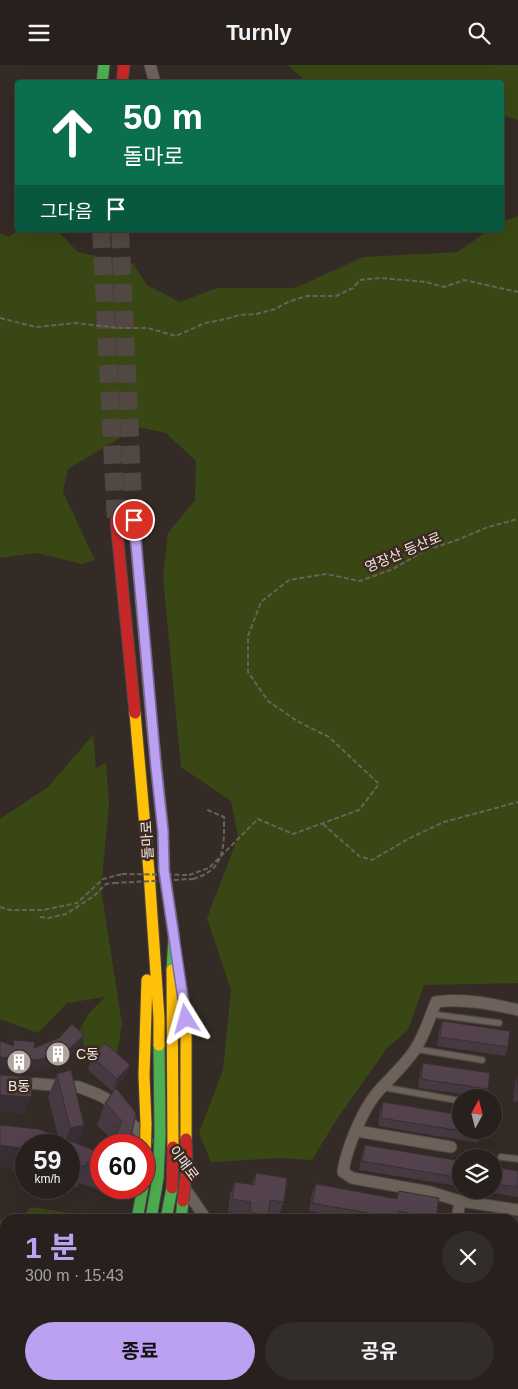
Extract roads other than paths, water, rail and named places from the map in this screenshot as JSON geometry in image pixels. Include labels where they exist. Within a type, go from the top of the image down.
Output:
[{"type":"main road","points":[[102,80],[104,65]]},
{"type":"main road","points":[[122,80],[124,65]]},
{"type":"main road","name":"돌마로","points":[[134,520],[163,831],[164,870],[174,937],[171,986],[173,1051],[172,1188],[167,1214]]},
{"type":"main road","name":"돌마로","points":[[116,521],[141,774],[159,1018],[160,1135],[158,1178],[152,1214]]},
{"type":"main road","points":[[146,1134],[145,1027],[151,917]]},
{"type":"main road","points":[[174,937],[186,1019],[186,1164],[182,1214]]},
{"type":"main road","points":[[138,1214],[141,1199]]},
{"type":"street","points":[[150,65],[154,80]]},
{"type":"street","points":[[518,1010],[446,1000],[436,1002],[416,1049],[404,1065],[374,1097],[345,1160],[343,1172],[352,1178],[430,1192],[460,1201],[518,1210]]},
{"type":"street","name":"이매로","points":[[0,1081],[79,1087],[105,1098],[120,1110],[161,1156],[202,1214]]},
{"type":"street","points":[[357,1131],[451,1147]]},
{"type":"street","points":[[459,1214],[460,1201]]},
{"type":"lane","points":[[431,1013],[499,1023]]},
{"type":"lane","points":[[416,1049],[482,1060]]},
{"type":"lane","points":[[382,1087],[452,1099]]},
{"type":"lane","points":[[502,1157],[518,1159]]},
{"type":"tunnel","points":[[101,232],[116,521]]},
{"type":"tunnel","points":[[120,232],[134,520]]},
{"type":"place","name":"C동","points":[[58,1054]]},
{"type":"place","name":"B동","points":[[19,1062]]}]
